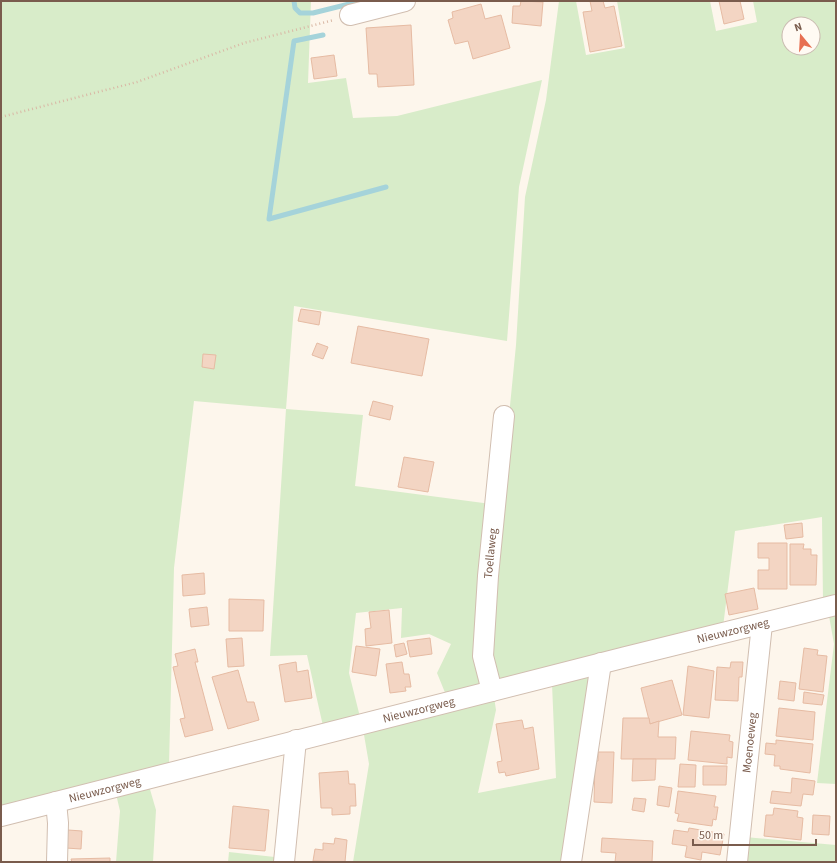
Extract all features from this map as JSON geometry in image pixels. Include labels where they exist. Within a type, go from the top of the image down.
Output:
[{"type":"street","points":[[350,15],[405,1]]},
{"type":"street","name":"Toellaweg","points":[[492,691],[483,656],[488,576],[504,416]]},
{"type":"street","name":"Nieuwzorgweg","points":[[1,816],[296,740],[836,605]]},
{"type":"street","name":"Moenoeweg","points":[[737,862],[762,624]]},
{"type":"street","points":[[571,862],[601,663]]},
{"type":"street","points":[[284,862],[296,740]]},
{"type":"street","points":[[56,802],[58,823],[57,862]]},
{"type":"path","points":[[1,117],[137,82],[244,43],[350,15]]},
{"type":"green space","points":[[1,1],[311,1],[308,83],[346,78],[353,118],[397,116],[542,80],[519,187],[507,341],[294,306],[286,409],[194,401],[174,568],[169,765],[1,808]]},
{"type":"green space","points":[[559,1],[576,1],[586,55],[625,48],[617,1],[710,1],[716,31],[757,22],[753,1],[836,1],[836,599],[823,602],[822,517],[735,531],[723,627],[499,681],[490,668],[507,436],[516,345],[525,197],[546,100]]},
{"type":"green space","points":[[286,409],[363,415],[355,486],[491,504],[483,684],[446,695],[437,673],[451,644],[429,634],[401,638],[402,608],[356,613],[349,673],[360,717],[323,726],[307,655],[270,656]]},
{"type":"green space","points":[[836,614],[836,784],[817,783],[834,644],[829,616]]},
{"type":"green space","points":[[595,674],[568,862],[353,862],[369,764],[363,729],[494,697],[496,710],[478,793],[556,778],[552,684]]},
{"type":"green space","points":[[149,786],[156,810],[153,862],[116,862],[120,811],[116,794]]},
{"type":"green space","points":[[745,837],[836,845],[836,862],[742,862]]},
{"type":"green space","points":[[229,852],[284,858],[283,862],[228,862]]},
{"type":"building","points":[[521,1],[543,2],[541,26],[512,23],[513,6],[520,6]]},
{"type":"building","points":[[590,1],[603,1],[605,8],[614,6],[622,46],[590,52],[583,12],[592,11]]},
{"type":"building","points":[[719,1],[740,1],[744,19],[724,24]]},
{"type":"building","points":[[481,4],[485,19],[501,15],[510,48],[473,59],[468,41],[455,44],[448,20],[453,18],[452,12]]},
{"type":"building","points":[[411,25],[414,85],[378,87],[377,74],[369,74],[366,28]]},
{"type":"building","points":[[334,55],[337,76],[314,79],[311,58]]},
{"type":"building","points":[[301,309],[321,312],[319,325],[298,321]]},
{"type":"building","points":[[358,326],[429,339],[422,376],[351,363]]},
{"type":"building","points":[[317,343],[328,347],[323,359],[312,355]]},
{"type":"building","points":[[203,354],[216,355],[214,369],[202,367]]},
{"type":"building","points":[[373,401],[393,406],[390,420],[369,415]]},
{"type":"building","points":[[404,457],[434,462],[428,492],[398,487]]},
{"type":"building","points":[[802,523],[803,537],[786,539],[784,525]]},
{"type":"building","points":[[758,543],[787,543],[787,589],[758,589],[758,570],[769,570],[769,558],[758,558]]},
{"type":"building","points":[[790,544],[804,544],[803,549],[811,549],[811,555],[817,555],[816,585],[790,585]]},
{"type":"building","points":[[204,573],[205,594],[183,596],[182,575]]},
{"type":"building","points":[[754,588],[758,609],[729,615],[725,594]]},
{"type":"building","points":[[229,599],[264,600],[263,631],[229,631]]},
{"type":"building","points":[[207,607],[209,625],[191,627],[189,609]]},
{"type":"building","points":[[389,610],[392,643],[366,646],[365,629],[371,628],[369,612]]},
{"type":"building","points":[[242,638],[244,666],[228,667],[226,639]]},
{"type":"building","points":[[430,638],[432,654],[410,657],[407,641]]},
{"type":"building","points":[[404,643],[407,654],[396,657],[394,645]]},
{"type":"building","points":[[356,646],[380,649],[376,676],[352,672]]},
{"type":"building","points":[[804,648],[818,650],[817,655],[827,656],[823,692],[799,689]]},
{"type":"building","points":[[195,649],[198,662],[195,662],[213,730],[185,737],[180,719],[185,718],[173,667],[178,666],[175,654]]},
{"type":"building","points":[[296,662],[297,672],[308,670],[312,698],[285,702],[279,665]]},
{"type":"building","points":[[402,662],[404,674],[409,674],[411,687],[405,687],[406,691],[390,693],[386,664]]},
{"type":"building","points":[[731,662],[743,662],[742,677],[739,677],[738,701],[715,700],[717,667],[730,668]]},
{"type":"building","points":[[688,666],[714,671],[709,718],[683,715]]},
{"type":"building","points":[[238,670],[247,702],[254,702],[259,720],[228,729],[212,677]]},
{"type":"building","points":[[672,680],[682,715],[650,724],[641,688]]},
{"type":"building","points":[[780,681],[796,683],[794,701],[778,699]]},
{"type":"building","points":[[804,692],[824,695],[822,705],[803,703]]},
{"type":"building","points":[[779,708],[815,712],[813,740],[776,736]]},
{"type":"building","points":[[623,718],[649,718],[650,724],[659,721],[658,737],[676,737],[675,759],[621,759]]},
{"type":"building","points":[[522,720],[524,729],[533,727],[539,769],[506,776],[505,772],[499,773],[497,762],[502,761],[496,724]]},
{"type":"building","points":[[691,731],[730,735],[729,741],[733,742],[732,758],[727,757],[727,764],[688,760]]},
{"type":"building","points":[[776,740],[813,744],[810,773],[780,769],[780,766],[774,766],[775,755],[765,754],[766,743],[776,744]]},
{"type":"building","points":[[598,752],[614,752],[612,803],[594,802],[595,761],[598,761]]},
{"type":"building","points":[[633,759],[656,759],[655,780],[632,781]]},
{"type":"building","points":[[680,764],[696,765],[695,787],[678,787]]},
{"type":"building","points":[[703,766],[727,766],[726,785],[703,785]]},
{"type":"building","points":[[348,771],[349,784],[355,784],[356,806],[350,806],[350,814],[332,815],[332,808],[321,808],[319,773]]},
{"type":"building","points":[[792,778],[815,781],[813,795],[803,794],[801,806],[770,803],[772,791],[791,793]]},
{"type":"building","points":[[659,786],[672,788],[669,807],[657,805]]},
{"type":"building","points":[[678,791],[716,796],[714,807],[718,807],[716,820],[713,819],[712,826],[677,821],[679,814],[675,813]]},
{"type":"building","points":[[634,798],[646,799],[644,812],[632,810]]},
{"type":"building","points":[[233,806],[269,810],[265,851],[229,848]]},
{"type":"building","points":[[774,808],[798,811],[797,817],[803,818],[801,840],[764,836],[766,815],[773,815]]},
{"type":"building","points":[[813,815],[830,816],[829,835],[812,834]]},
{"type":"building","points":[[689,828],[724,834],[720,855],[702,852],[701,860],[685,857],[687,846],[672,844],[674,830],[688,832]]},
{"type":"building","points":[[68,830],[82,831],[81,849],[66,848]]},
{"type":"building","points":[[335,838],[347,840],[345,862],[313,861],[315,849],[323,850],[323,843],[334,844]]},
{"type":"building","points":[[602,838],[653,841],[652,862],[615,862],[616,853],[601,852]]},
{"type":"building","points":[[110,858],[110,862],[72,862],[71,859]]},
{"type":"waterway","points":[[294,1],[295,8],[300,13],[313,13],[357,2]]},
{"type":"waterway","points":[[323,35],[294,41],[269,219],[386,187]]}]
